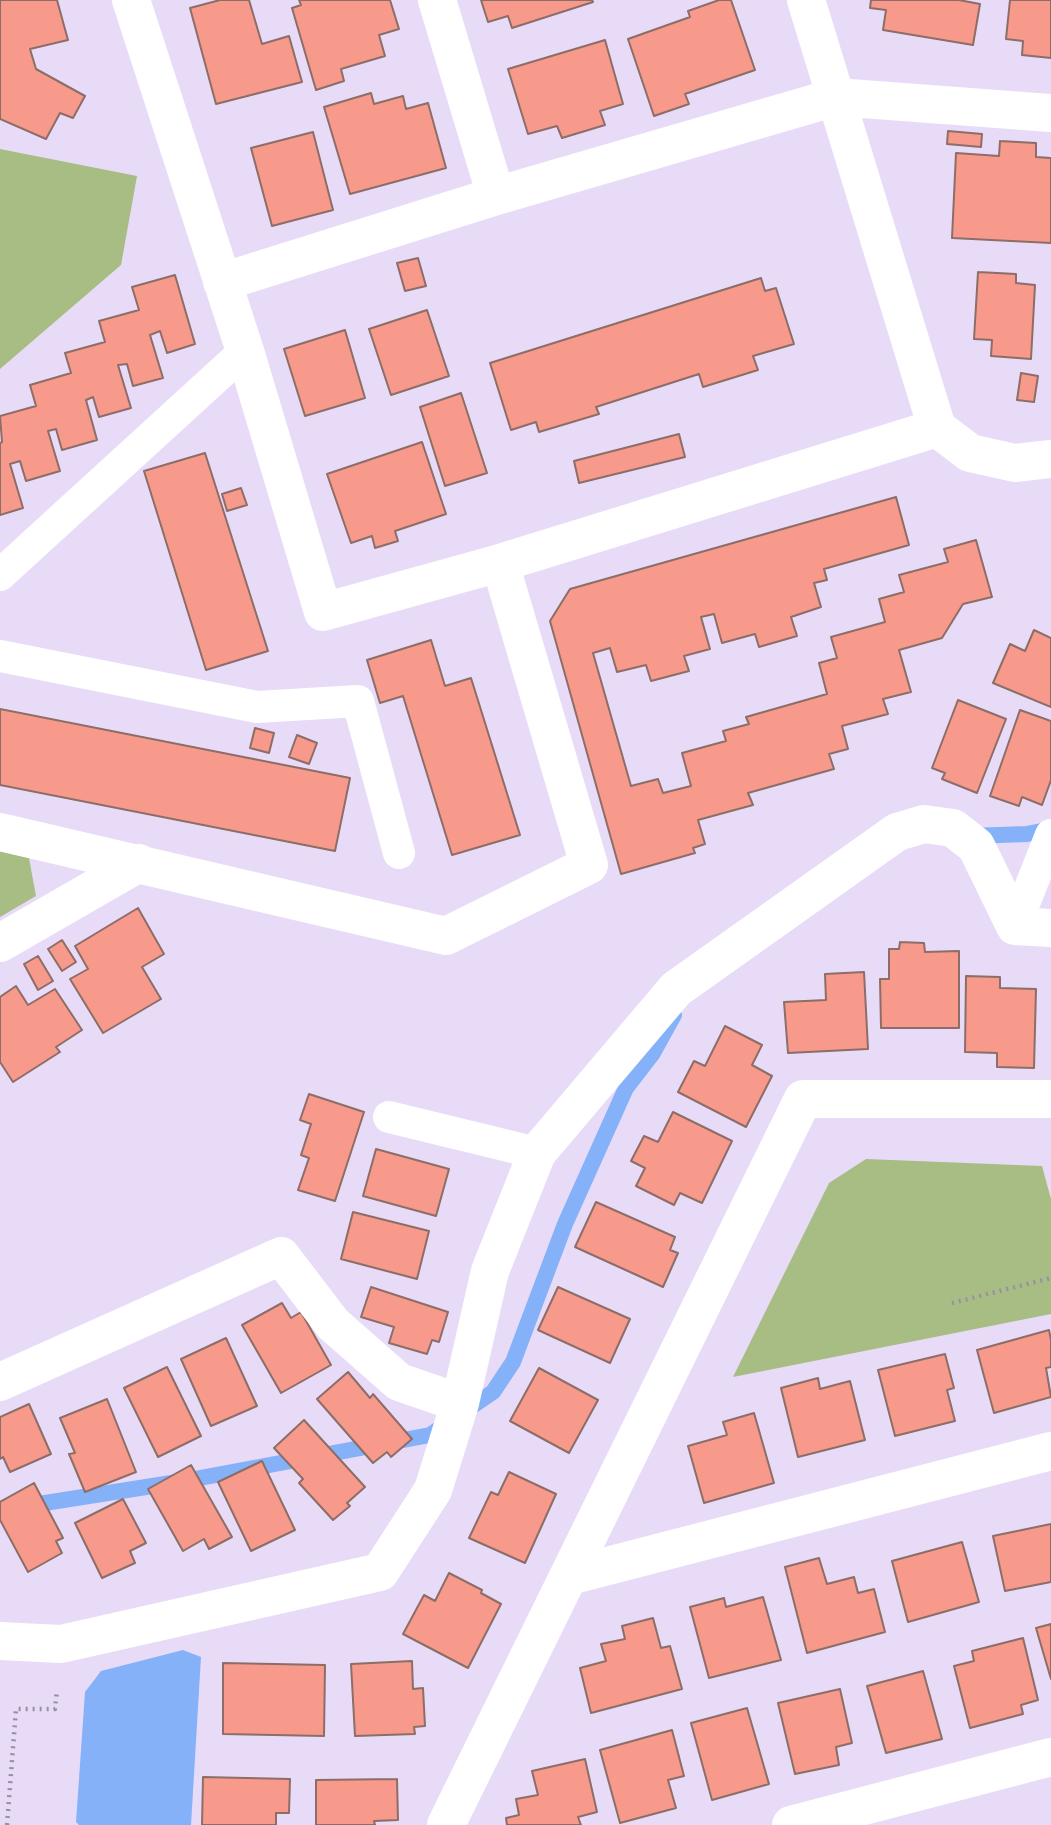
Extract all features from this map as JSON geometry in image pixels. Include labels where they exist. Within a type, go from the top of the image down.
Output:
[{"type":"street","points":[[131,0],[244,351],[323,612],[500,563],[937,428]]},
{"type":"street","points":[[437,0],[496,196]]},
{"type":"street","points":[[806,0],[937,428],[970,453],[1015,463],[1051,459]]},
{"type":"street","points":[[222,282],[496,196],[836,97],[1051,113]]},
{"type":"street","points":[[0,832],[446,936],[589,865],[500,563]]},
{"type":"street","points":[[0,1641],[61,1644],[380,1572],[433,1490],[460,1403],[490,1271],[537,1153],[676,989],[897,832],[924,824],[953,828],[976,846],[1033,927]]},
{"type":"street","points":[[0,943],[139,863]]},
{"type":"street","points":[[446,1825],[803,1099],[1051,1099]]},
{"type":"street","points":[[0,1382],[281,1256],[333,1324],[400,1382],[460,1403]]},
{"type":"street","points":[[569,1576],[1051,1451]]},
{"type":"street","points":[[791,1825],[1051,1757]]},
{"type":"lane","points":[[0,575],[244,351]]},
{"type":"lane","points":[[0,656],[257,707],[358,701],[399,853]]},
{"type":"lane","points":[[1033,927],[1051,835]]},
{"type":"lane","points":[[389,1117],[537,1153]]},
{"type":"path","points":[[952,1303],[1051,1279]]},
{"type":"path","points":[[7,1825],[16,1709],[55,1709],[61,1644]]},
{"type":"green space","points":[[0,149],[137,176],[121,265],[0,369]]},
{"type":"green space","points":[[0,851],[29,858],[36,896],[0,917]]},
{"type":"green space","points":[[866,1159],[1042,1166],[1051,1199],[1051,1314],[733,1377],[829,1183]]},
{"type":"water","points":[[183,1650],[201,1657],[191,1825],[79,1825],[76,1822],[85,1692],[101,1671]]},
{"type":"building","points":[[0,0],[57,0],[68,40],[30,49],[36,69],[85,96],[73,118],[60,113],[46,139],[0,119]]},
{"type":"building","points":[[220,0],[249,0],[262,44],[289,36],[302,82],[216,104],[190,8]]},
{"type":"building","points":[[299,0],[390,0],[399,29],[379,35],[385,56],[341,69],[344,81],[316,90],[292,8],[301,5]]},
{"type":"building","points":[[481,0],[593,2],[512,28],[508,16],[488,22]]},
{"type":"building","points":[[719,0],[731,0],[755,70],[685,94],[689,104],[654,116],[628,39],[690,17],[688,11]]},
{"type":"building","points":[[871,0],[959,0],[980,4],[973,45],[883,30],[886,10],[870,8]]},
{"type":"building","points":[[1010,0],[1051,0],[1051,58],[1022,55],[1023,41],[1006,39]]},
{"type":"building","points":[[605,40],[623,104],[600,111],[605,125],[562,138],[557,126],[528,134],[508,69]]},
{"type":"building","points":[[371,93],[374,104],[403,96],[406,109],[428,103],[446,168],[350,194],[324,107]]},
{"type":"building","points":[[948,131],[982,134],[981,147],[947,144]]},
{"type":"building","points":[[313,132],[333,210],[272,226],[251,148]]},
{"type":"building","points":[[1000,141],[1036,143],[1036,157],[1051,158],[1051,243],[952,238],[956,153],[999,156]]},
{"type":"building","points":[[418,258],[426,286],[405,291],[397,263]]},
{"type":"building","points":[[978,272],[1016,274],[1016,283],[1035,285],[1031,359],[991,356],[992,340],[974,339]]},
{"type":"building","points":[[175,275],[195,344],[167,353],[160,331],[150,335],[163,378],[133,386],[127,364],[118,365],[131,408],[99,417],[93,397],[86,400],[97,440],[62,450],[56,429],[48,431],[60,471],[26,481],[20,461],[10,464],[23,508],[0,515],[0,416],[36,406],[30,385],[71,373],[65,353],[105,342],[99,321],[139,310],[132,287]]},
{"type":"building","points":[[761,278],[765,291],[776,288],[794,344],[753,356],[758,370],[703,387],[699,374],[596,407],[599,414],[539,432],[536,422],[511,430],[490,363]]},
{"type":"building","points":[[427,310],[449,376],[391,395],[369,329]]},
{"type":"building","points":[[345,330],[365,398],[305,416],[284,349]]},
{"type":"building","points":[[1021,373],[1038,376],[1034,402],[1017,400]]},
{"type":"building","points":[[461,393],[487,473],[445,486],[420,407]]},
{"type":"building","points":[[679,434],[685,457],[579,483],[574,461]]},
{"type":"building","points":[[422,442],[446,514],[395,531],[398,541],[375,548],[372,536],[351,543],[327,474]]},
{"type":"building","points":[[205,453],[268,651],[206,670],[144,471]]},
{"type":"building","points":[[241,488],[247,505],[227,511],[222,494]]},
{"type":"building","points":[[896,497],[909,545],[824,569],[827,580],[814,583],[821,607],[791,617],[797,636],[759,647],[755,634],[722,643],[714,614],[701,617],[710,649],[684,656],[689,671],[651,681],[646,665],[617,672],[610,648],[593,653],[631,786],[658,779],[663,793],[691,786],[682,753],[726,741],[723,731],[749,724],[746,717],[827,694],[819,663],[837,658],[831,637],[885,622],[879,599],[904,592],[899,575],[948,562],[944,549],[976,540],[992,597],[963,604],[942,638],[899,650],[911,692],[883,699],[888,714],[842,726],[848,749],[829,754],[834,769],[748,793],[753,805],[698,820],[705,844],[693,848],[695,853],[621,874],[550,621],[570,589]]},
{"type":"building","points":[[1034,630],[1051,638],[1051,707],[993,683],[1010,644],[1025,651]]},
{"type":"building","points":[[431,640],[445,686],[471,678],[520,835],[452,855],[403,696],[380,703],[367,660]]},
{"type":"building","points":[[958,700],[1006,719],[977,793],[942,779],[945,773],[932,768]]},
{"type":"building","points":[[0,709],[350,778],[335,851],[0,785]]},
{"type":"building","points":[[1020,710],[1051,721],[1051,780],[1042,805],[1022,797],[1019,806],[990,796]]},
{"type":"building","points":[[255,728],[274,733],[269,753],[250,748]]},
{"type":"building","points":[[297,735],[317,743],[309,764],[289,757]]},
{"type":"building","points":[[138,908],[164,954],[142,967],[161,999],[103,1033],[70,979],[88,969],[75,946]]},
{"type":"building","points":[[62,940],[76,962],[62,971],[48,949]]},
{"type":"building","points":[[900,942],[924,943],[925,952],[959,951],[959,1028],[881,1028],[880,979],[889,979],[889,949],[899,949]]},
{"type":"building","points":[[38,956],[53,981],[38,990],[24,964]]},
{"type":"building","points":[[864,972],[868,1049],[788,1053],[784,1002],[826,1000],[825,974]]},
{"type":"building","points":[[966,976],[1000,977],[1000,988],[1036,989],[1034,1068],[997,1067],[997,1053],[965,1052]]},
{"type":"building","points":[[16,986],[28,1005],[55,989],[82,1030],[56,1047],[60,1052],[13,1082],[0,1062],[0,997]]},
{"type":"building","points":[[725,1026],[762,1045],[752,1065],[772,1076],[746,1127],[678,1092],[694,1061],[705,1066]]},
{"type":"building","points":[[309,1094],[364,1112],[335,1201],[298,1190],[309,1158],[301,1155],[311,1124],[300,1120]]},
{"type":"building","points":[[673,1112],[732,1141],[702,1203],[680,1193],[674,1205],[636,1186],[645,1168],[631,1161],[644,1136],[658,1142]]},
{"type":"building","points":[[376,1149],[449,1169],[436,1216],[363,1196]]},
{"type":"building","points":[[596,1202],[675,1237],[670,1250],[678,1253],[663,1287],[575,1247]]},
{"type":"building","points":[[353,1212],[429,1231],[417,1279],[341,1259]]},
{"type":"building","points":[[371,1287],[448,1312],[439,1342],[432,1340],[427,1354],[389,1343],[394,1327],[361,1317]]},
{"type":"building","points":[[558,1287],[630,1319],[610,1363],[538,1330]]},
{"type":"building","points":[[282,1303],[291,1318],[301,1312],[331,1365],[281,1393],[242,1325]]},
{"type":"building","points":[[1049,1330],[1051,1367],[1046,1368],[1051,1397],[994,1413],[977,1350]]},
{"type":"building","points":[[226,1338],[257,1406],[211,1426],[181,1359]]},
{"type":"building","points":[[945,1354],[954,1388],[947,1390],[955,1421],[895,1436],[878,1370]]},
{"type":"building","points":[[167,1367],[201,1436],[158,1457],[124,1388]]},
{"type":"building","points":[[539,1368],[598,1400],[569,1453],[510,1421]]},
{"type":"building","points":[[348,1372],[370,1398],[373,1394],[412,1439],[391,1457],[387,1452],[373,1463],[317,1399]]},
{"type":"building","points":[[818,1378],[820,1389],[850,1381],[865,1440],[798,1457],[781,1388]]},
{"type":"building","points":[[107,1399],[136,1472],[85,1492],[69,1454],[75,1453],[60,1418]]},
{"type":"building","points":[[29,1404],[51,1454],[10,1472],[3,1457],[0,1459],[0,1417]]},
{"type":"building","points":[[754,1413],[774,1483],[704,1503],[688,1446],[727,1435],[723,1422]]},
{"type":"building","points":[[304,1420],[365,1487],[347,1503],[350,1506],[333,1520],[299,1483],[303,1479],[274,1448]]},
{"type":"building","points":[[262,1461],[295,1530],[251,1551],[218,1482]]},
{"type":"building","points":[[191,1465],[232,1537],[209,1549],[204,1539],[183,1551],[148,1489]]},
{"type":"building","points":[[509,1472],[556,1494],[525,1563],[469,1538],[491,1492],[498,1495]]},
{"type":"building","points":[[34,1483],[63,1538],[56,1541],[62,1553],[28,1572],[0,1520],[0,1502]]},
{"type":"building","points":[[123,1499],[146,1543],[130,1551],[135,1563],[102,1578],[75,1523]]},
{"type":"building","points":[[1051,1524],[1051,1582],[1005,1591],[993,1536]]},
{"type":"building","points":[[962,1542],[979,1602],[908,1622],[892,1561]]},
{"type":"building","points":[[819,1558],[827,1584],[854,1577],[858,1593],[874,1589],[885,1632],[807,1653],[785,1567]]},
{"type":"building","points":[[449,1573],[482,1590],[481,1593],[501,1604],[468,1668],[403,1634],[424,1595],[435,1601]]},
{"type":"building","points":[[763,1597],[781,1660],[709,1678],[690,1607],[724,1598],[726,1607]]},
{"type":"building","points":[[653,1618],[661,1648],[670,1646],[682,1689],[591,1713],[580,1668],[606,1661],[601,1644],[625,1639],[622,1626]]},
{"type":"building","points":[[1051,1624],[1051,1679],[1036,1628]]},
{"type":"building","points":[[1023,1638],[1038,1700],[1021,1705],[1023,1714],[970,1728],[954,1666],[974,1661],[972,1651]]},
{"type":"building","points":[[412,1661],[413,1689],[423,1688],[425,1726],[414,1727],[415,1734],[355,1736],[351,1664]]},
{"type":"building","points":[[223,1663],[325,1665],[324,1736],[223,1734]]},
{"type":"building","points":[[923,1671],[942,1739],[886,1753],[867,1686]]},
{"type":"building","points":[[840,1689],[852,1743],[836,1747],[839,1765],[795,1774],[778,1703]]},
{"type":"building","points":[[747,1708],[769,1784],[712,1800],[691,1723]]},
{"type":"building","points":[[672,1730],[684,1776],[668,1780],[676,1808],[620,1823],[600,1750]]},
{"type":"building","points":[[585,1759],[597,1812],[578,1817],[581,1825],[507,1825],[506,1818],[519,1815],[516,1799],[538,1795],[532,1771]]},
{"type":"building","points":[[203,1777],[290,1779],[289,1813],[276,1813],[276,1825],[202,1825]]},
{"type":"building","points":[[397,1779],[398,1820],[374,1821],[375,1825],[316,1825],[316,1780]]},
{"type":"waterway","points":[[970,836],[1027,834],[1051,829]]},
{"type":"waterway","points":[[0,1510],[184,1481],[430,1435],[493,1392],[513,1362],[565,1224],[626,1088],[653,1053],[674,1015]]}]
